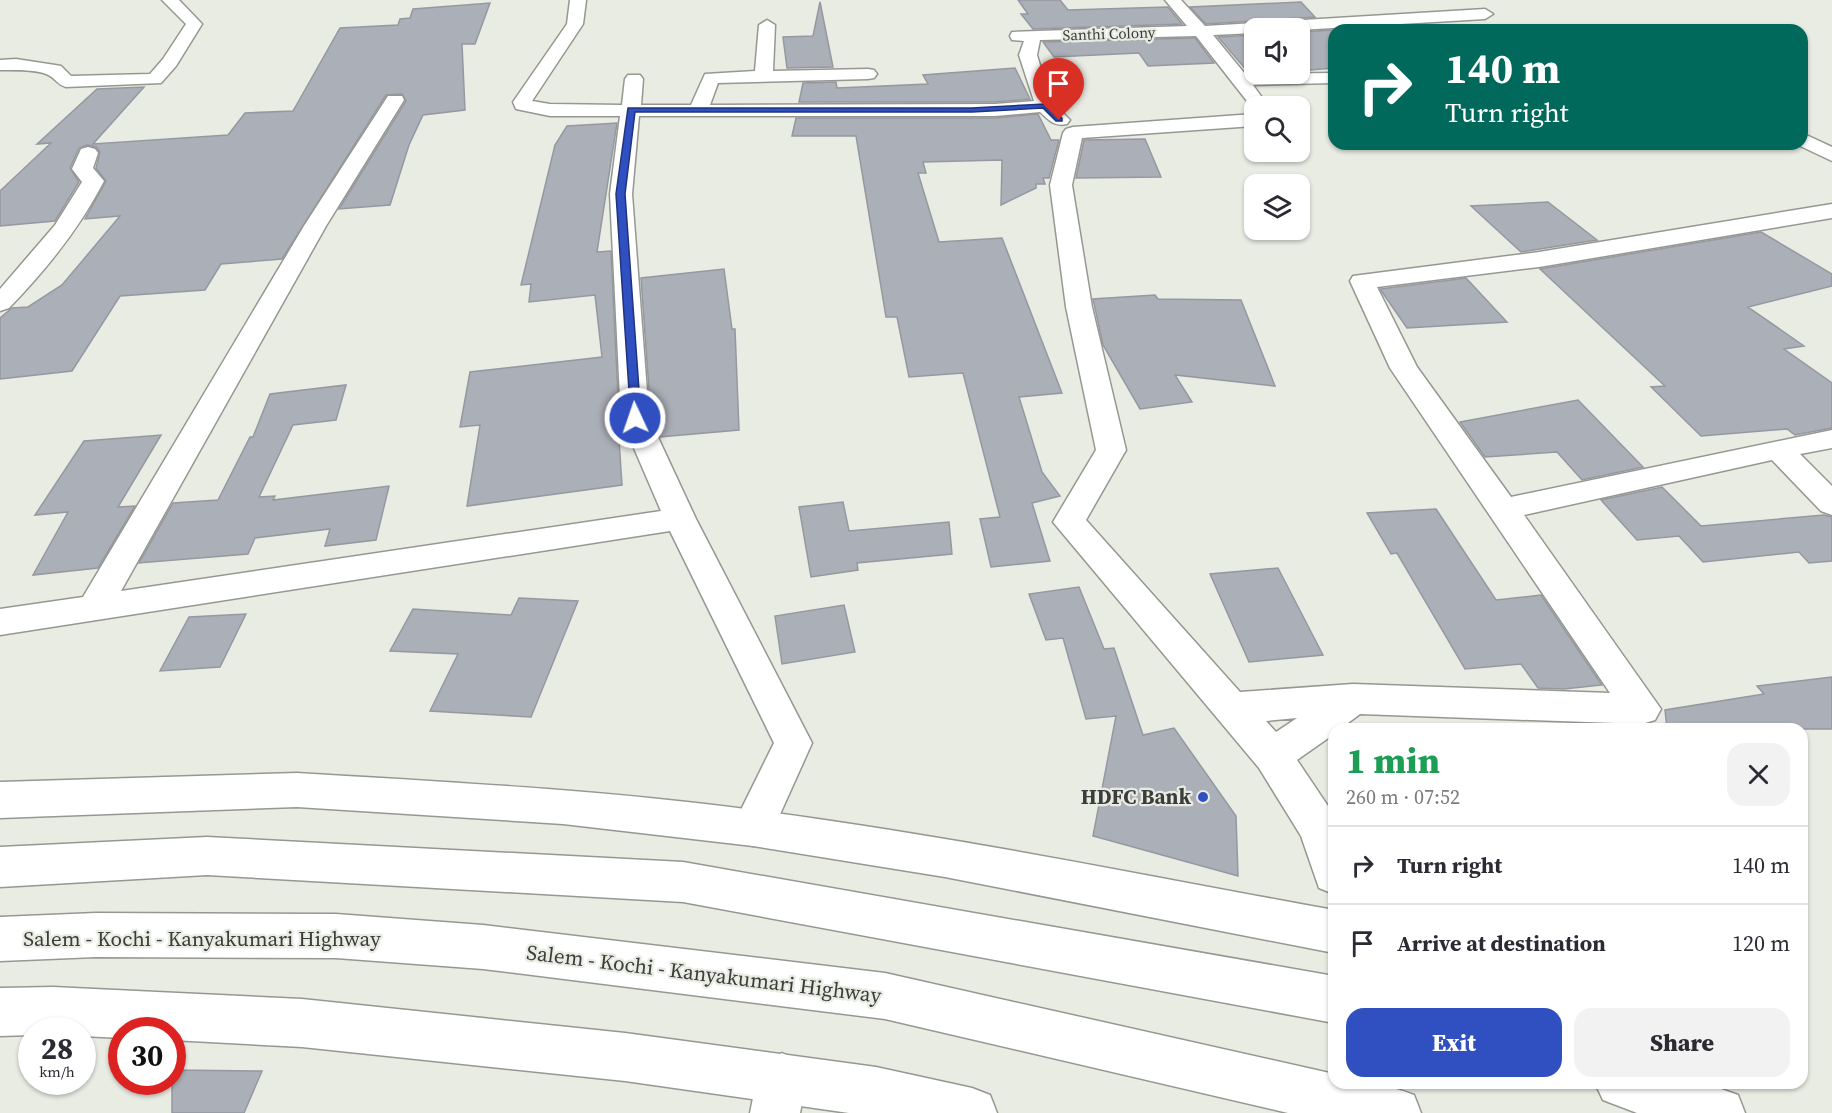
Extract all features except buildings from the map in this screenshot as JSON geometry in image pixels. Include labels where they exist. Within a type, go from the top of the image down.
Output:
[{"type":"main road","points":[[0,65],[16,64],[55,70],[66,82],[155,79],[170,62],[194,24],[170,0]]},
{"type":"main road","points":[[578,0],[575,24],[522,102],[523,105],[550,110],[698,111],[995,110],[1045,106],[1073,133],[1244,121]]},
{"type":"main road","points":[[1173,0],[1251,96]]},
{"type":"main road","name":"Santhi Colony","points":[[1045,106],[1028,55],[1032,44],[1025,36],[1200,31],[1485,14]]},
{"type":"main road","points":[[764,76],[767,25]]},
{"type":"main road","points":[[698,111],[711,78],[868,74]]},
{"type":"main road","points":[[1240,80],[1328,78]]},
{"type":"main road","points":[[634,79],[621,194],[635,418],[680,519],[793,743],[753,828]]},
{"type":"main road","points":[[93,609],[315,226],[395,100]]},
{"type":"main road","points":[[1073,133],[1061,185],[1079,307],[1111,450],[1069,522],[1273,756],[1320,830],[1328,855]]},
{"type":"main road","points":[[1808,143],[1832,155]]},
{"type":"main road","points":[[0,303],[26,277],[81,206],[93,181],[82,169],[88,153]]},
{"type":"main road","points":[[1232,708],[1353,699],[1642,709],[1404,368],[1362,281],[1535,261],[1832,211]]},
{"type":"main road","points":[[1503,509],[1832,439]]},
{"type":"main road","points":[[1778,450],[1832,504]]},
{"type":"main road","points":[[0,622],[680,519]]},
{"type":"main road","points":[[1273,756],[1353,699]]},
{"type":"main road","points":[[0,800],[297,790],[563,806],[753,828],[945,858],[1328,931]]},
{"type":"main road","points":[[0,867],[207,856],[683,882],[884,916],[1328,999]]},
{"type":"main road","name":"Salem - Kochi - Kanyakumari Highway","points":[[0,939],[96,935],[336,936],[483,947],[885,996],[1396,1113]]},
{"type":"main road","points":[[0,1012],[53,1011],[302,1023],[625,1057],[778,1096],[876,1092],[972,1113]]},
{"type":"main road","points":[[1640,1089],[1720,1113]]},
{"type":"place","name":"HDFC Bank","points":[[1203,797]]},
{"type":"route","points":[[635,418],[621,194],[631,110],[995,110],[1045,106],[1059,120]]}]
